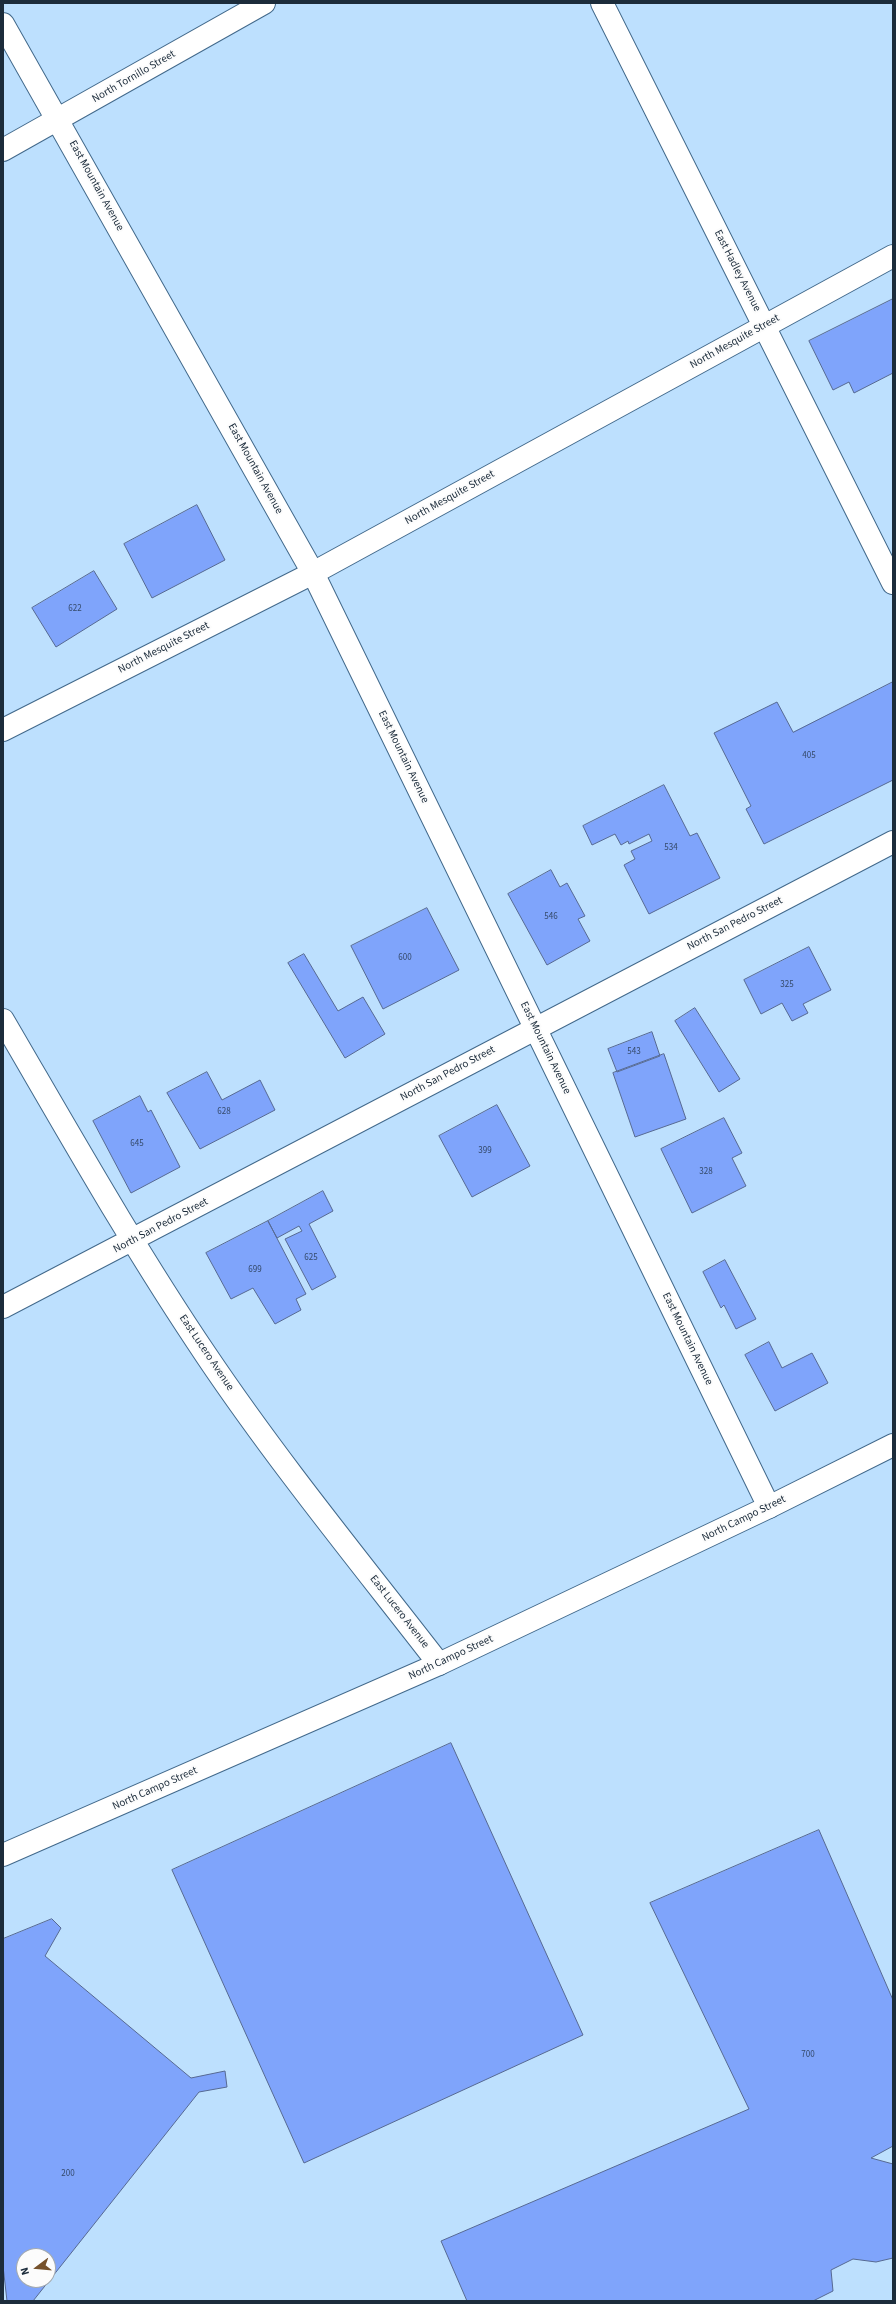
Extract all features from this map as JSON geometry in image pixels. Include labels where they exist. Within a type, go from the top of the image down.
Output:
[{"type":"street","name":"North Tornillo Street","points":[[3,150],[59,120],[264,3]]},
{"type":"street","name":"East Hadley Avenue","points":[[602,3],[765,325],[893,583]]},
{"type":"street","name":"East Mountain Avenue","points":[[3,24],[59,120],[313,573],[769,1507]]},
{"type":"street","name":"North Mesquite Street","points":[[3,730],[313,573],[893,256]]},
{"type":"street","name":"North San Pedro Street","points":[[3,1307],[133,1241],[535,1028],[893,842]]},
{"type":"street","name":"East Lucero Avenue","points":[[3,1020],[133,1241],[205,1354],[277,1456],[440,1664]]},
{"type":"street","name":"North Campo Street","points":[[3,1855],[440,1664],[769,1507],[893,1445]]},
{"type":"building","points":[[893,299],[893,373],[854,393],[849,382],[833,390],[809,341]]},
{"type":"building","points":[[197,505],[225,560],[152,598],[124,544]]},
{"type":"building","points":[[94,571],[117,609],[56,647],[32,608]]},
{"type":"building","points":[[893,682],[893,780],[764,844],[746,809],[751,806],[714,733],[777,702],[793,732]]},
{"type":"building","points":[[664,785],[690,836],[697,833],[720,878],[649,914],[624,865],[635,859],[631,851],[652,841],[649,834],[629,844],[628,841],[621,845],[615,834],[592,845],[583,826]]},
{"type":"building","points":[[551,870],[560,887],[567,883],[585,916],[578,919],[590,941],[547,965],[508,894]]},
{"type":"building","points":[[427,908],[459,970],[383,1009],[351,946]]},
{"type":"building","points":[[809,947],[831,990],[803,1004],[808,1013],[792,1021],[782,1003],[761,1014],[744,980]]},
{"type":"building","points":[[304,954],[338,1011],[363,997],[385,1034],[345,1058],[288,963]]},
{"type":"building","points":[[695,1008],[740,1079],[719,1092],[675,1021]]},
{"type":"building","points":[[652,1032],[660,1056],[617,1072],[608,1049]]},
{"type":"building","points":[[664,1054],[686,1119],[635,1137],[613,1073]]},
{"type":"building","points":[[207,1072],[222,1100],[260,1080],[275,1110],[200,1149],[167,1093]]},
{"type":"building","points":[[140,1096],[148,1112],[151,1110],[180,1167],[131,1193],[93,1121]]},
{"type":"building","points":[[497,1105],[530,1166],[472,1197],[439,1136]]},
{"type":"building","points":[[724,1118],[742,1153],[732,1158],[746,1186],[692,1213],[661,1149]]},
{"type":"building","points":[[323,1191],[333,1211],[309,1224],[336,1277],[312,1290],[285,1239],[302,1231],[299,1226],[277,1238],[268,1221]]},
{"type":"building","points":[[268,1221],[306,1294],[296,1299],[301,1310],[275,1324],[253,1288],[231,1299],[206,1253]]},
{"type":"building","points":[[725,1260],[756,1319],[736,1329],[724,1305],[721,1308],[703,1272]]},
{"type":"building","points":[[769,1342],[782,1368],[812,1353],[828,1383],[775,1411],[745,1355]]},
{"type":"building","points":[[451,1743],[583,2035],[304,2163],[172,1870]]},
{"type":"building","points":[[819,1830],[893,2000],[893,2146],[871,2158],[893,2164],[893,2258],[876,2262],[853,2259],[831,2270],[833,2291],[813,2301],[467,2301],[441,2241],[749,2109],[650,1903]]},
{"type":"building","points":[[52,1919],[61,1928],[45,1956],[191,2078],[225,2071],[227,2087],[199,2092],[56,2272],[56,2248],[16,2248],[16,2288],[43,2288],[33,2301],[7,2301],[3,2266],[3,1939]]}]
